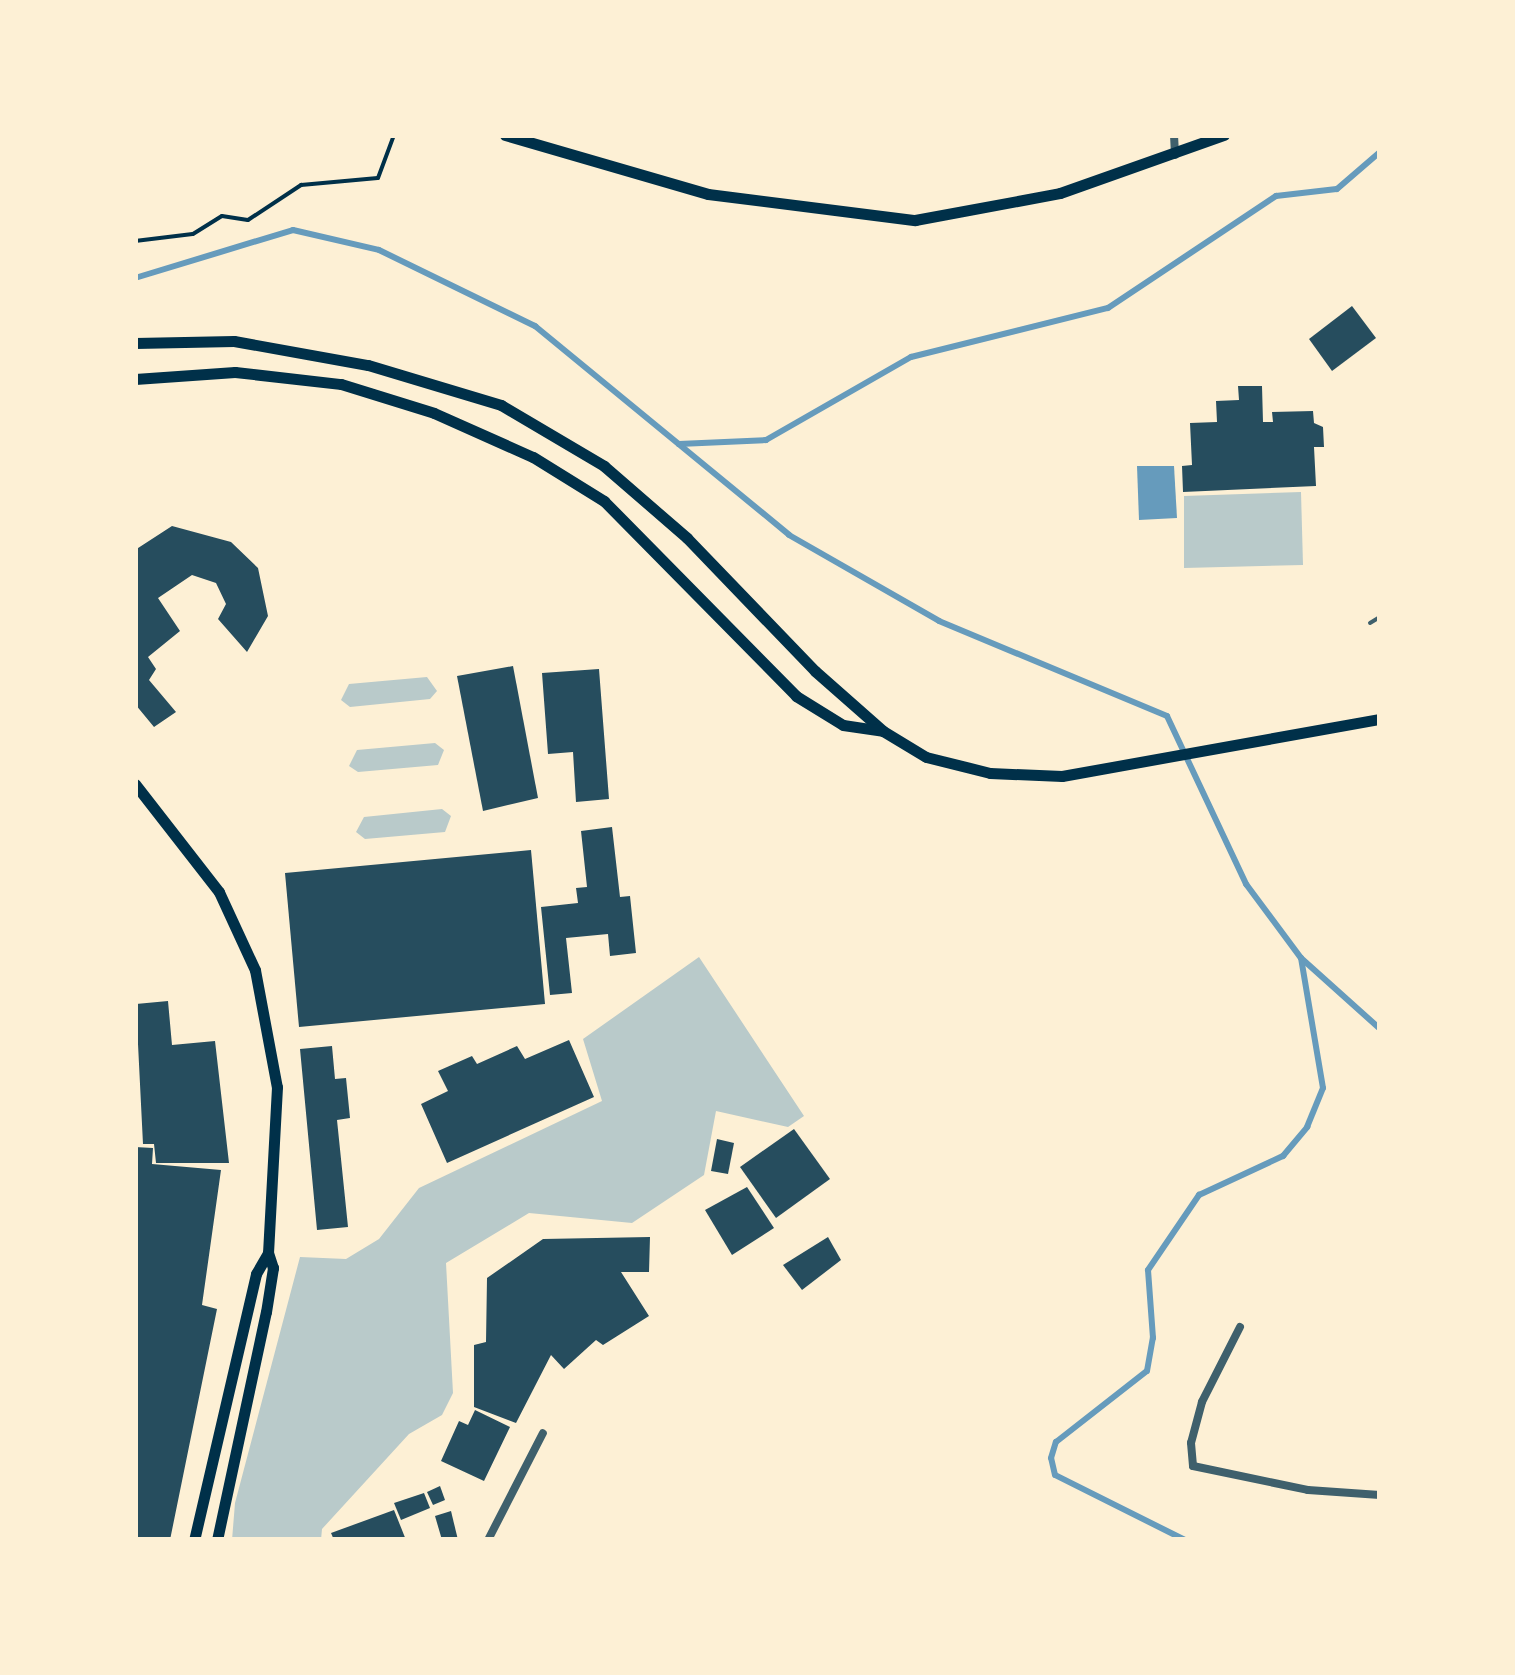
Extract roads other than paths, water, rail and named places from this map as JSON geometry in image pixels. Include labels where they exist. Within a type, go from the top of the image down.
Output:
[{"type":"main road","points":[[506,135],[708,194],[882,219],[950,216],[1060,194],[1175,156],[1224,135]]},
{"type":"main road","points":[[135,343],[234,341],[368,365],[501,405],[604,466],[883,732],[926,757],[962,767],[1062,776],[1380,719]]},
{"type":"main road","points":[[135,379],[236,372],[341,384],[434,413],[533,457],[604,500],[796,696],[843,726],[883,732]]},
{"type":"main road","points":[[135,784],[219,892],[255,970],[277,1087],[268,1253],[273,1268],[216,1540]]},
{"type":"main road","points":[[194,1540],[256,1274],[268,1253]]},
{"type":"street","points":[[1174,135],[1175,156]]},
{"type":"street","points":[[1240,1327],[1202,1402],[1191,1443],[1194,1466],[1308,1490],[1380,1495]]},
{"type":"street","points":[[488,1540],[542,1433]]},
{"type":"lane","points":[[1370,623],[1380,617]]},
{"type":"water","points":[[1137,466],[1174,466],[1177,518],[1139,520]]},
{"type":"waterway","points":[[679,444],[766,440],[911,357],[1108,308],[1276,196],[1337,189],[1380,152]]},
{"type":"waterway","points":[[135,278],[293,230],[379,250],[535,326],[789,535],[939,621],[1167,716],[1246,884],[1301,958],[1380,1029]]},
{"type":"waterway","points":[[1185,1540],[1055,1475],[1051,1458],[1056,1442],[1147,1371],[1153,1338],[1148,1270],[1199,1195],[1283,1156],[1307,1127],[1323,1088],[1301,958]]}]
